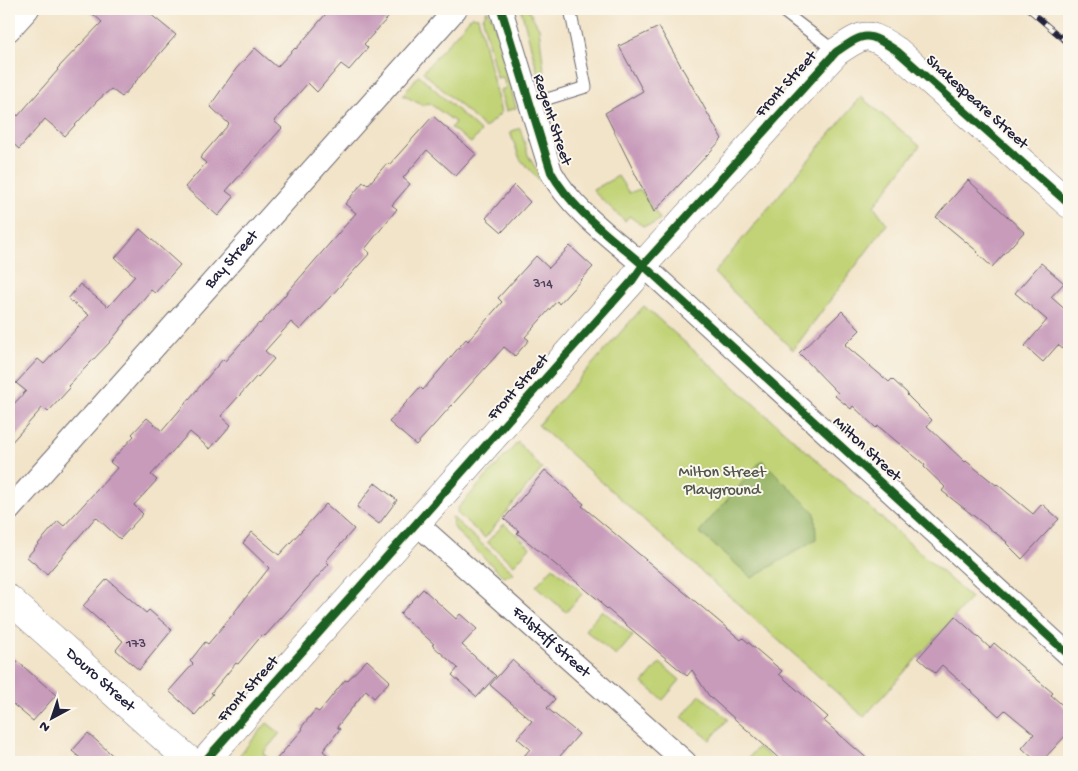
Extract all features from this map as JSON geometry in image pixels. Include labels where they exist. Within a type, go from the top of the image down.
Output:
[{"type":"street","points":[[9,30],[28,9]]},
{"type":"street","name":"Bay Street","points":[[9,510],[456,9]]},
{"type":"street","name":"Regent Street","points":[[501,9],[551,172],[563,191],[587,215],[644,265]]},
{"type":"street","name":"Front Street","points":[[204,762],[632,281],[644,265],[836,52],[858,37]]},
{"type":"street","name":"Shakespeare Street","points":[[858,37],[876,37],[897,51],[1069,204]]},
{"type":"street","name":"Milton Street","points":[[644,265],[1069,655]]},
{"type":"street","name":"Falstaff Street","points":[[416,523],[685,762]]},
{"type":"street","name":"Douro Street","points":[[9,599],[191,762]]},
{"type":"lane","points":[[531,104],[586,87],[570,9]]},
{"type":"lane","points":[[780,9],[836,52]]},
{"type":"green space","points":[[521,9],[528,9],[539,28],[545,79],[545,83],[541,85]]},
{"type":"green space","points":[[487,10],[493,19],[516,108],[506,111],[500,90],[506,88],[503,77],[497,78],[484,25],[483,18]]},
{"type":"green space","points":[[472,16],[478,17],[501,113],[485,128],[423,72]]},
{"type":"green space","points":[[419,75],[481,132],[471,143],[451,128],[455,122],[429,103],[422,105],[403,95]]},
{"type":"green space","points":[[861,97],[920,146],[874,206],[887,224],[793,350],[714,273]]},
{"type":"green space","points":[[520,128],[528,155],[543,184],[520,159],[510,132]]},
{"type":"green space","points":[[618,176],[629,193],[640,189],[660,219],[653,224],[643,226],[629,216],[625,221],[594,192],[593,190]]},
{"type":"green space","name":"Milton Street Playground","points":[[644,306],[971,598],[864,717],[538,425]]},
{"type":"green space","points":[[518,442],[542,469],[485,538],[457,513],[458,508]]},
{"type":"green space","points":[[762,460],[815,513],[816,539],[752,578],[699,532]]},
{"type":"green space","points":[[452,517],[514,573],[504,577],[459,534],[453,526]]},
{"type":"green space","points":[[504,524],[530,547],[514,565],[487,542]]},
{"type":"green space","points":[[553,567],[583,593],[566,612],[536,586]]},
{"type":"green space","points":[[602,610],[633,636],[616,656],[585,630]]},
{"type":"green space","points":[[660,663],[680,680],[663,700],[643,683]]},
{"type":"green space","points":[[700,695],[728,719],[710,740],[682,717]]},
{"type":"green space","points":[[267,723],[280,733],[263,753],[270,760],[267,762],[236,762],[241,753]]},
{"type":"green space","points":[[758,747],[776,762],[745,762]]},
{"type":"building","points":[[87,9],[144,9],[176,35],[122,97],[111,89],[97,101],[65,136],[45,119],[19,149],[9,140],[9,107],[18,116],[57,69],[102,22]]},
{"type":"building","points":[[330,9],[396,9],[364,44],[368,48],[349,70],[341,64],[317,92],[308,83],[274,121],[282,128],[226,191],[234,197],[218,216],[185,187],[206,163],[200,158],[229,124],[210,106],[236,69],[255,48],[277,67],[296,49]]},
{"type":"building","points":[[659,27],[722,139],[654,212],[605,113],[643,91],[619,46]]},
{"type":"building","points":[[433,116],[476,154],[456,176],[427,150],[403,178],[410,184],[392,205],[397,209],[365,249],[370,253],[300,330],[291,322],[265,351],[274,359],[221,416],[231,425],[210,449],[190,432],[151,475],[157,480],[134,505],[143,514],[120,539],[96,517],[47,574],[27,557],[58,521],[64,526],[117,468],[110,462],[134,436],[132,434],[147,418],[162,431],[223,359],[225,361],[260,324],[356,213],[345,204],[363,182],[368,185],[387,163],[389,165]]},
{"type":"building","points":[[968,180],[1024,232],[992,267],[978,252],[936,217]]},
{"type":"building","points":[[514,185],[530,202],[502,232],[486,218]]},
{"type":"building","points":[[140,229],[180,265],[155,293],[151,290],[110,342],[68,386],[70,388],[48,412],[43,407],[9,445],[9,409],[26,391],[16,383],[38,359],[44,364],[89,315],[68,299],[80,284],[108,307],[135,276],[115,258]]},
{"type":"building","points":[[570,246],[593,267],[559,304],[557,301],[525,337],[529,340],[515,356],[504,347],[416,445],[389,422],[420,387],[423,390],[466,339],[468,341],[502,302],[498,298],[536,256],[549,268]]},
{"type":"building","points":[[1041,263],[1064,283],[1051,297],[1069,313],[1069,354],[1058,345],[1043,362],[1025,346],[1047,320],[1015,293]]},
{"type":"building","points":[[842,311],[860,330],[845,345],[889,382],[892,379],[908,394],[932,420],[927,426],[965,462],[997,484],[1033,514],[1042,504],[1059,519],[1022,559],[1007,542],[942,491],[945,487],[924,467],[925,465],[878,426],[876,428],[853,406],[851,409],[835,396],[838,393],[799,353]]},
{"type":"building","points":[[545,470],[584,504],[582,506],[741,640],[743,638],[782,671],[779,674],[828,717],[824,721],[871,762],[783,762],[709,696],[692,670],[687,676],[517,533],[519,531],[504,519]]},
{"type":"building","points":[[375,483],[397,500],[379,524],[357,507]]},
{"type":"building","points":[[326,504],[354,529],[326,561],[329,564],[265,636],[263,634],[238,664],[236,663],[195,715],[169,691],[193,664],[190,661],[205,642],[208,644],[269,568],[243,543],[252,532],[279,555]]},
{"type":"building","points":[[107,579],[146,613],[149,610],[172,630],[139,670],[116,650],[123,641],[83,606]]},
{"type":"building","points":[[423,589],[456,619],[460,614],[477,629],[462,645],[496,676],[477,697],[452,675],[458,668],[400,614]]},
{"type":"building","points":[[955,616],[990,648],[994,643],[1053,693],[1051,695],[1069,711],[1069,732],[1041,762],[1037,762],[1022,748],[1034,734],[1005,710],[999,716],[942,665],[935,673],[918,658]]},
{"type":"building","points":[[9,654],[56,695],[33,721],[9,701]]},
{"type":"building","points":[[367,660],[390,681],[374,698],[366,690],[337,727],[340,729],[323,751],[336,762],[274,762],[303,729],[301,728],[315,710],[319,712],[345,680],[347,681]]},
{"type":"building","points":[[512,660],[555,699],[547,708],[579,734],[555,762],[519,762],[530,749],[517,738],[532,721],[490,685]]},
{"type":"building","points":[[88,733],[120,762],[85,762],[72,751]]},
{"type":"railway","points":[[1028,9],[1069,44]]},
{"type":"cycle path","points":[[501,9],[551,172],[570,199],[1069,655]]},
{"type":"cycle path","points":[[204,762],[632,281],[643,265],[836,52],[846,45],[866,36],[879,40],[897,51],[1069,204]]}]
